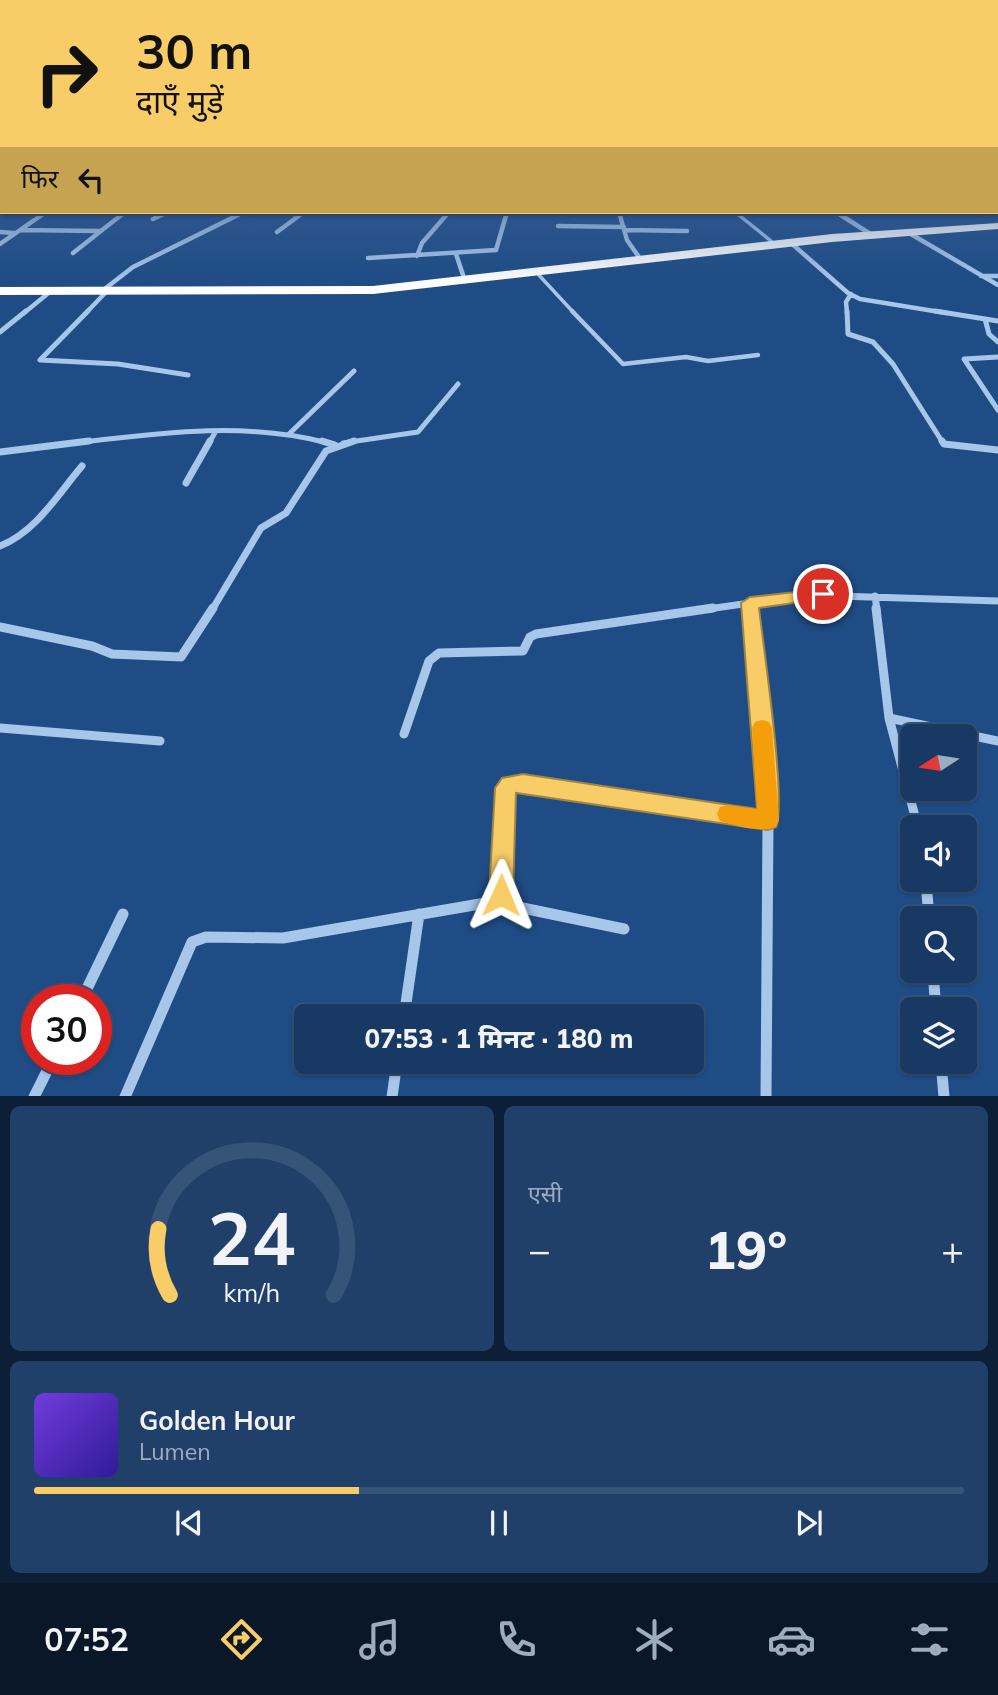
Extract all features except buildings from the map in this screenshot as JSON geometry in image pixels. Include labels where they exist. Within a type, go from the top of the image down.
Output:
[{"type":"highway","points":[[0,291],[347,291],[465,281],[776,244],[998,226]]},
{"type":"street","points":[[0,244],[43,214]]},
{"type":"street","points":[[73,253],[122,214]]},
{"type":"street","points":[[153,219],[164,214]]},
{"type":"street","points":[[188,375],[118,363],[40,360],[104,292],[133,267],[240,214]]},
{"type":"street","points":[[277,232],[300,215],[293,214]]},
{"type":"street","points":[[417,256],[420,242],[447,214]]},
{"type":"street","points":[[368,258],[456,254],[497,249],[506,214]]},
{"type":"street","points":[[620,214],[629,245],[641,260]]},
{"type":"street","points":[[839,214],[872,235]]},
{"type":"street","points":[[558,226],[687,231]]},
{"type":"street","points":[[0,232],[100,232]]},
{"type":"street","points":[[909,233],[998,285]]},
{"type":"street","points":[[791,243],[851,295],[877,303],[998,321]]},
{"type":"street","points":[[456,254],[465,281]]},
{"type":"street","points":[[979,276],[998,276]]},
{"type":"street","points":[[0,332],[51,292]]},
{"type":"street","points":[[851,295],[846,302],[848,334],[870,341],[893,363],[944,444],[998,450]]},
{"type":"street","points":[[985,319],[989,334],[998,342]]},
{"type":"street","points":[[998,357],[964,359],[998,410]]},
{"type":"street","points":[[289,434],[354,371]]},
{"type":"street","points":[[0,452],[67,443],[245,430],[289,434],[335,445],[418,432],[458,384]]},
{"type":"street","points":[[186,483],[216,431]]},
{"type":"street","points":[[0,627],[92,646],[112,654],[181,657],[262,526],[286,513],[321,456],[335,445]]},
{"type":"street","points":[[0,545],[11,542],[27,530],[82,466]]},
{"type":"street","points":[[404,734],[429,662],[439,653],[523,652],[530,637],[536,634],[805,595],[998,601]]},
{"type":"street","points":[[875,596],[889,718],[915,815]]},
{"type":"street","points":[[750,603],[768,790],[766,1096]]},
{"type":"street","points":[[889,718],[998,741]]},
{"type":"street","points":[[0,728],[160,741]]},
{"type":"street","points":[[503,900],[500,883],[505,788],[509,784],[523,783],[768,820]]},
{"type":"street","points":[[125,1096],[187,950],[195,940],[206,937],[283,938],[503,900],[513,906],[624,929]]},
{"type":"street","points":[[89,984],[123,914]]},
{"type":"street","points":[[406,1004],[419,914]]},
{"type":"street","points":[[392,1096],[395,1074]]},
{"type":"street","points":[[942,1074],[944,1096]]},
{"type":"street","points":[[34,1096],[44,1075]]},
{"type":"lane","points":[[738,214],[776,244]]},
{"type":"lane","points":[[537,273],[623,364],[686,358],[708,361],[758,355]]},
{"type":"slow traffic","points":[[728,814],[768,820],[762,728]]},
{"type":"route","points":[[501,895],[505,788],[509,784],[523,783],[768,820],[768,790],[750,603],[823,594]]}]
